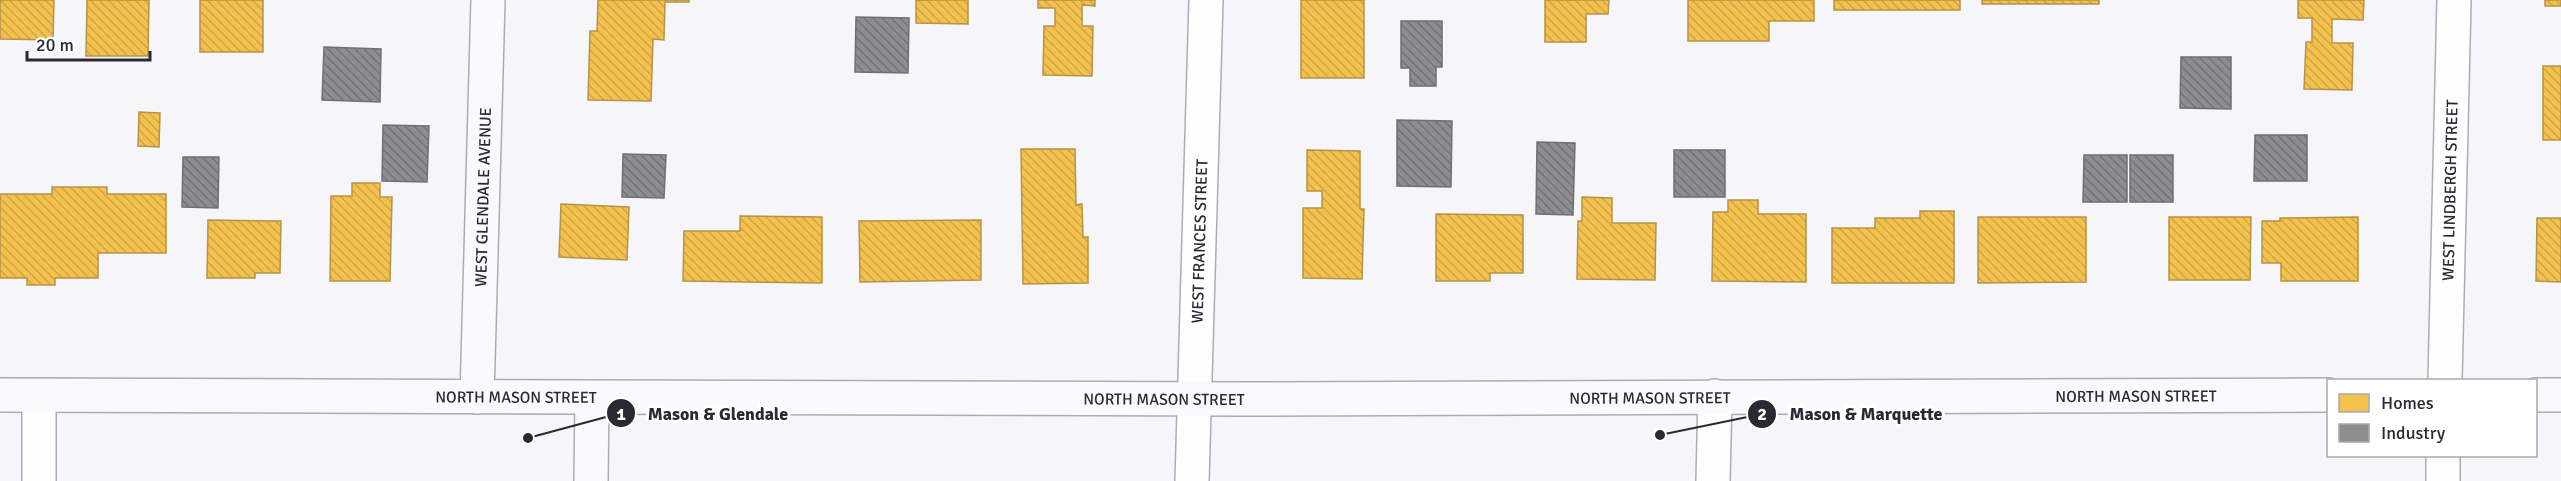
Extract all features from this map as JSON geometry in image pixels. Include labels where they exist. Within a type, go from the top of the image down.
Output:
[{"type":"main road","name":"WEST GLENDALE AVENUE","points":[[477,397],[488,0]]},
{"type":"main road","name":"NORTH MASON STREET","points":[[0,396],[592,398],[2327,395]]},
{"type":"main road","points":[[2537,395],[2561,395]]},
{"type":"main road","points":[[591,481],[592,398]]},
{"type":"street","name":"WEST FRANCES STREET","points":[[1192,481],[1206,0]]},
{"type":"street","name":"WEST LINDBERGH STREET","points":[[2445,379],[2454,0]]},
{"type":"street","points":[[39,396],[39,481]]},
{"type":"street","points":[[1713,481],[1715,396]]},
{"type":"street","points":[[2443,457],[2443,481]]},
{"type":"building: Homes","points":[[0,0],[54,0],[53,40],[0,39]]},
{"type":"building: Homes","points":[[87,0],[149,0],[148,56],[86,56]]},
{"type":"building: Homes","points":[[200,0],[263,0],[263,52],[200,52]]},
{"type":"building: Homes","points":[[598,0],[689,0],[689,2],[665,2],[664,40],[653,39],[651,101],[588,100],[590,31],[597,31]]},
{"type":"building: Homes","points":[[916,0],[968,0],[968,24],[916,23]]},
{"type":"building: Homes","points":[[1038,0],[1095,0],[1095,6],[1082,5],[1082,26],[1093,26],[1092,76],[1043,75],[1044,26],[1055,26],[1055,8],[1038,8]]},
{"type":"building: Homes","points":[[1301,0],[1364,0],[1364,78],[1301,78]]},
{"type":"building: Homes","points":[[1545,0],[1609,0],[1608,14],[1586,14],[1586,42],[1545,42]]},
{"type":"building: Homes","points":[[1688,0],[1814,0],[1814,21],[1769,21],[1769,41],[1688,41]]},
{"type":"building: Homes","points":[[1834,0],[1960,0],[1960,10],[1834,10]]},
{"type":"building: Homes","points":[[1982,0],[2099,0],[2099,4],[1982,4]]},
{"type":"building: Homes","points":[[2298,0],[2364,0],[2363,20],[2332,19],[2332,43],[2353,43],[2352,90],[2304,89],[2306,42],[2312,42],[2312,18],[2298,18]]},
{"type":"building: Homes","points":[[2545,0],[2561,0],[2561,6],[2545,6]]},
{"type":"building: Homes","points":[[2543,66],[2561,66],[2561,140],[2543,140]]},
{"type":"building: Homes","points":[[139,112],[160,113],[159,147],[138,146]]},
{"type":"building: Homes","points":[[1021,149],[1075,149],[1076,205],[1082,204],[1083,237],[1088,237],[1088,283],[1023,284]]},
{"type":"building: Homes","points":[[1307,150],[1360,151],[1360,209],[1364,209],[1362,279],[1303,278],[1303,208],[1322,208],[1322,191],[1307,191]]},
{"type":"building: Homes","points":[[352,183],[380,183],[380,197],[392,197],[390,281],[330,281],[331,196],[352,196]]},
{"type":"building: Homes","points":[[52,187],[107,187],[107,194],[166,194],[166,253],[98,253],[98,278],[55,278],[55,285],[27,285],[27,278],[0,278],[0,194],[52,194]]},
{"type":"building: Homes","points":[[1582,197],[1612,198],[1612,223],[1656,223],[1655,280],[1577,279],[1578,221],[1582,221]]},
{"type":"building: Homes","points":[[1728,200],[1758,200],[1758,214],[1806,214],[1806,282],[1712,281],[1713,212],[1728,212]]},
{"type":"building: Homes","points":[[561,204],[629,207],[627,260],[559,257]]},
{"type":"building: Homes","points":[[1920,211],[1954,211],[1954,283],[1832,283],[1832,228],[1875,228],[1875,218],[1920,218]]},
{"type":"building: Homes","points":[[1436,214],[1523,215],[1523,273],[1490,273],[1490,281],[1436,281]]},
{"type":"building: Homes","points":[[740,216],[822,217],[822,283],[683,281],[684,231],[740,231]]},
{"type":"building: Homes","points":[[1978,217],[2086,217],[2086,282],[1978,283]]},
{"type":"building: Homes","points":[[2169,217],[2251,217],[2250,280],[2169,280]]},
{"type":"building: Homes","points":[[2358,217],[2358,281],[2281,281],[2281,263],[2262,263],[2262,221],[2280,221],[2280,218]]},
{"type":"building: Homes","points":[[2537,218],[2561,218],[2561,282],[2536,281]]},
{"type":"building: Homes","points":[[208,220],[281,221],[280,273],[255,273],[255,278],[207,278]]},
{"type":"building: Homes","points":[[981,220],[981,280],[860,282],[859,221]]},
{"type":"building: Industry","points":[[856,17],[909,18],[908,73],[855,72]]},
{"type":"building: Industry","points":[[1401,21],[1442,21],[1442,67],[1436,67],[1436,86],[1410,86],[1410,68],[1401,68]]},
{"type":"building: Industry","points":[[324,47],[381,49],[380,102],[322,100]]},
{"type":"building: Industry","points":[[2181,57],[2231,57],[2231,109],[2180,108]]},
{"type":"building: Industry","points":[[1397,120],[1452,121],[1451,187],[1397,186]]},
{"type":"building: Industry","points":[[383,125],[429,126],[427,182],[382,181]]},
{"type":"building: Industry","points":[[2255,135],[2307,135],[2307,181],[2254,181]]},
{"type":"building: Industry","points":[[1537,142],[1575,143],[1573,215],[1536,214]]},
{"type":"building: Industry","points":[[1674,150],[1725,150],[1725,197],[1674,197]]},
{"type":"building: Industry","points":[[623,154],[666,155],[664,198],[622,197]]},
{"type":"building: Industry","points":[[2084,155],[2127,155],[2127,202],[2083,202]]},
{"type":"building: Industry","points":[[2130,155],[2173,155],[2173,202],[2130,202]]},
{"type":"building: Industry","points":[[183,157],[219,157],[218,208],[182,207]]},
{"type":"place","name":"Mason & Marquette","points":[[1660,435]]},
{"type":"place","name":"Mason & Glendale","points":[[528,438]]}]
